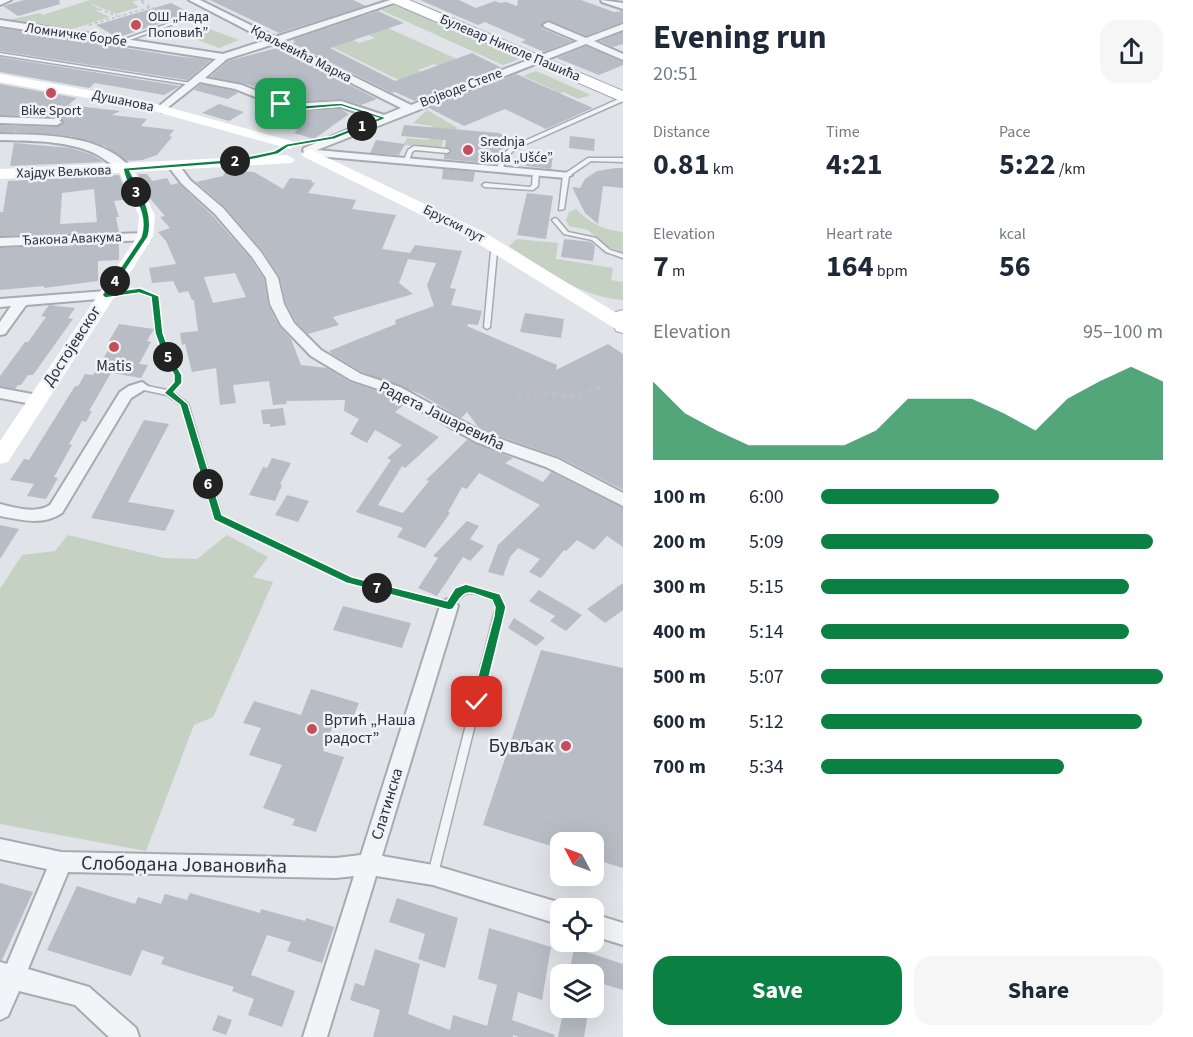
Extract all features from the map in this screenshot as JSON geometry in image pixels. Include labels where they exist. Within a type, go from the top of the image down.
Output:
[{"type":"main road","name":"Булевар Николе Пашића","points":[[398,0],[623,92]]},
{"type":"main road","name":"Булевар Николе Пашића","points":[[410,0],[623,98]]},
{"type":"main road","name":"Душанова","points":[[0,78],[162,109],[295,152]]},
{"type":"main road","points":[[242,160],[257,151],[259,147],[250,136]]},
{"type":"main road","name":"Хајдук Вељкова","points":[[0,174],[174,166],[242,160],[295,152]]},
{"type":"main road","name":"Бруски пут","points":[[295,152],[335,162],[453,222],[563,287],[623,318]]},
{"type":"main road","points":[[126,169],[146,210],[148,222],[145,237]]},
{"type":"main road","name":"Достојевског","points":[[0,457],[145,237]]},
{"type":"street","points":[[0,2],[7,0]]},
{"type":"street","name":"Краљевића Марка","points":[[194,0],[409,108]]},
{"type":"street","points":[[162,109],[224,57],[398,0]]},
{"type":"street","points":[[605,0],[623,6]]},
{"type":"street","name":"Ломничке борбе","points":[[0,23],[224,57]]},
{"type":"street","points":[[548,25],[623,57]]},
{"type":"street","name":"Војводе Степе","points":[[295,152],[623,27]]},
{"type":"street","name":"Краљевића Марка","points":[[194,82],[246,89],[288,107],[341,104],[384,118]]},
{"type":"street","points":[[0,120],[57,122]]},
{"type":"street","points":[[0,137],[48,139],[81,144],[104,154],[126,169]]},
{"type":"street","points":[[335,162],[407,160],[567,175]]},
{"type":"street","name":"Радета Јашаревића","points":[[174,166],[186,182],[219,211],[257,255],[272,278],[277,304],[288,324],[316,353],[356,377],[395,390],[481,438],[552,463],[623,500]]},
{"type":"street","name":"Ђакона Авакума","points":[[0,242],[145,237]]},
{"type":"street","points":[[0,303],[105,295]]},
{"type":"street","points":[[0,331],[22,302]]},
{"type":"street","points":[[0,510],[38,516],[55,511],[125,395],[134,388],[142,387]]},
{"type":"street","points":[[0,393],[37,400]]},
{"type":"street","name":"Слатинска","points":[[315,1037],[449,606]]},
{"type":"street","name":"Слободана Јовановића","points":[[0,849],[61,862],[336,868],[368,864]]},
{"type":"street","points":[[0,1008],[6,976],[61,862]]},
{"type":"street","name":"Слатинска","points":[[368,864],[433,875],[550,911]]},
{"type":"street","points":[[604,928],[623,933]]},
{"type":"street","points":[[6,976],[81,995],[127,1037]]},
{"type":"lane","points":[[122,41],[177,22]]},
{"type":"lane","points":[[0,54],[194,82]]},
{"type":"lane","points":[[500,169],[504,156],[513,148],[623,98]]},
{"type":"lane","points":[[407,160],[410,151],[414,148],[447,151]]},
{"type":"lane","points":[[561,210],[567,175],[590,159],[623,160]]},
{"type":"lane","points":[[485,185],[533,188],[536,172]]},
{"type":"lane","points":[[555,220],[566,233],[594,239],[608,251],[623,256]]},
{"type":"lane","points":[[487,327],[494,251],[500,248]]},
{"type":"lane","points":[[142,387],[169,393],[184,404],[218,517]]},
{"type":"lane","points":[[433,875],[500,607],[496,597],[466,588],[458,591],[449,606]]},
{"type":"path","points":[[144,0],[140,1],[158,11]]},
{"type":"path","points":[[68,33],[151,7]]},
{"type":"path","points":[[99,9],[118,17]]},
{"type":"path","points":[[105,295],[140,290],[155,296],[159,333],[168,358],[178,375],[178,383],[169,393]]},
{"type":"path","points":[[518,399],[539,391],[562,396],[580,395],[623,378]]},
{"type":"path","points":[[218,517],[350,580],[449,606]]},
{"type":"green space","points":[[90,0],[139,0],[132,2],[139,7],[116,14],[90,3],[99,9],[97,11],[110,17],[72,29],[9,20],[40,13],[43,15]]},
{"type":"green space","points":[[396,5],[519,59],[503,65],[381,10]]},
{"type":"green space","points":[[361,16],[486,72],[468,79],[434,64],[418,70],[449,86],[427,94],[306,34],[326,27],[359,43],[375,38],[343,22]]},
{"type":"green space","points":[[202,26],[239,40],[219,48],[182,34]]},
{"type":"green space","points":[[536,71],[591,95],[578,99],[563,92],[549,98],[542,96],[554,90],[523,76]]},
{"type":"green space","points":[[427,110],[458,128],[444,137],[441,148],[403,145],[407,138],[429,140],[432,126],[413,123]]},
{"type":"green space","points":[[576,209],[597,225],[623,232],[623,253],[604,245],[588,230],[569,226],[566,220],[569,212]]},
{"type":"green space","points":[[517,239],[558,243],[556,259],[613,268],[611,280],[623,282],[623,300],[592,294],[549,272],[509,246]]},
{"type":"green space","points":[[68,535],[164,558],[197,559],[227,535],[268,557],[253,577],[273,582],[213,717],[194,725],[146,851],[0,824],[0,589],[22,555],[55,551]]},
{"type":"building","points":[[24,0],[59,0],[60,4],[18,16],[3,6]]},
{"type":"building","points":[[210,0],[353,0],[366,6],[279,33]]},
{"type":"building","points":[[420,0],[459,0],[476,8],[495,1],[517,6],[518,0],[581,0],[614,12],[623,11],[623,22],[586,36],[547,20],[541,25],[543,29],[572,41],[544,52],[521,42],[526,40],[485,22],[478,25]]},
{"type":"building","points":[[171,3],[194,15],[122,36],[113,35],[96,25]]},
{"type":"building","points":[[378,11],[404,23],[330,48],[395,81],[472,53],[502,68],[415,101],[395,92],[392,93],[292,43],[296,42],[292,40]]},
{"type":"building","points":[[0,28],[211,60],[187,80],[0,51]]},
{"type":"building","points":[[623,32],[623,44],[613,47],[600,41]]},
{"type":"building","points":[[586,46],[623,62],[623,65],[599,75],[557,58]]},
{"type":"building","points":[[277,48],[377,99],[361,105],[341,99],[289,102],[250,85],[210,77],[228,61]]},
{"type":"building","points":[[0,57],[180,86],[164,95],[95,83],[89,88],[0,72]]},
{"type":"building","points":[[516,74],[593,108],[546,129],[505,109],[464,126],[429,108]]},
{"type":"building","points":[[0,84],[77,98],[68,105],[120,111],[112,115],[147,119],[141,126],[174,130],[169,136],[172,137],[157,155],[142,160],[126,161],[105,146],[71,136],[15,132],[16,129],[14,132],[0,132],[0,125],[57,127],[64,123],[57,117],[0,115]]},
{"type":"building","points":[[201,84],[238,93],[228,99],[194,90]]},
{"type":"building","points":[[219,104],[244,112],[229,121],[202,113]]},
{"type":"building","points":[[340,109],[349,114],[314,139],[294,133],[298,130],[267,121],[283,110],[288,112]]},
{"type":"building","points":[[404,125],[499,133],[517,142],[499,151],[496,164],[444,159],[444,155],[452,152],[445,147],[446,140],[401,136]]},
{"type":"building","points":[[570,136],[595,139],[594,151],[569,148]]},
{"type":"building","points":[[376,140],[405,144],[399,155],[370,153]]},
{"type":"building","points":[[14,143],[71,148],[93,155],[104,162],[10,166]]},
{"type":"building","points":[[528,153],[553,156],[551,169],[526,166]]},
{"type":"building","points":[[623,168],[623,188],[603,186],[598,224],[585,213],[572,187],[580,188],[585,179],[597,171]]},
{"type":"building","points":[[443,169],[475,172],[473,182],[442,179]]},
{"type":"building","points":[[226,170],[254,172],[283,189],[290,178],[312,180],[311,182],[315,183],[308,193],[356,200],[352,209],[396,215],[382,249],[410,253],[415,245],[462,251],[450,288],[456,289],[451,305],[482,311],[478,325],[468,324],[467,326],[557,365],[556,370],[608,344],[623,354],[623,490],[559,457],[487,432],[479,428],[467,412],[461,418],[420,394],[362,372],[332,354],[329,351],[396,324],[395,320],[434,306],[427,285],[436,263],[408,259],[399,283],[413,294],[333,317],[339,325],[308,334],[296,322],[286,303],[280,277],[263,251],[224,206],[196,182],[223,176]]},
{"type":"building","points":[[138,174],[147,174],[152,181],[167,178],[171,185],[178,183],[213,216],[250,258],[264,279],[268,305],[279,326],[291,339],[301,365],[327,368],[350,382],[389,395],[405,404],[395,412],[439,437],[405,468],[402,466],[378,505],[403,513],[429,481],[426,480],[467,440],[513,458],[505,463],[543,482],[551,472],[623,508],[623,547],[607,536],[594,550],[577,540],[566,551],[564,550],[541,578],[529,572],[540,559],[518,548],[510,557],[503,576],[488,572],[498,545],[540,505],[479,473],[467,489],[462,487],[448,512],[450,513],[425,548],[397,537],[403,528],[356,512],[391,460],[387,458],[402,445],[375,430],[367,443],[350,434],[359,419],[344,411],[345,400],[286,401],[287,404],[273,405],[269,381],[233,385],[236,403],[220,405],[216,368],[192,372],[185,344],[182,345],[180,333],[198,331],[194,300],[188,291],[179,293],[173,281],[152,283],[149,268],[176,264],[166,241],[158,232],[170,228],[160,217],[165,216],[148,196]],"holes":[[[235,273],[246,297],[213,303],[204,277]]]},
{"type":"building","points":[[119,175],[129,199],[114,201],[119,217],[116,217],[119,232],[0,236],[0,212],[3,212],[8,181]],"holes":[[[94,189],[97,222],[60,224],[62,193]]]},
{"type":"building","points":[[527,193],[553,196],[546,239],[517,235]]},
{"type":"building","points":[[564,239],[591,242],[595,246],[593,261],[561,257]]},
{"type":"building","points":[[119,243],[119,260],[98,261],[98,281],[44,288],[44,286],[0,290],[0,248]]},
{"type":"building","points":[[49,305],[75,308],[68,318],[73,319],[33,375],[28,375],[15,389],[0,386],[0,376],[46,317],[41,316]]},
{"type":"building","points":[[525,313],[564,319],[561,338],[520,332]]},
{"type":"building","points":[[119,324],[154,329],[147,341],[151,342],[139,364],[148,365],[141,378],[111,373],[89,411],[92,411],[86,422],[82,421],[69,444],[72,445],[54,477],[58,478],[46,499],[27,496],[34,484],[10,480],[24,459],[29,460],[75,386],[78,386],[85,374],[93,375],[114,341],[109,341]]},
{"type":"building","points":[[283,408],[286,425],[270,427],[270,424],[263,424],[261,410]]},
{"type":"building","points":[[144,420],[169,424],[128,502],[175,510],[165,531],[91,518]]},
{"type":"building","points":[[272,458],[291,463],[280,484],[282,485],[275,501],[249,495],[263,467],[267,468]]},
{"type":"building","points":[[287,495],[309,501],[298,522],[275,515]]},
{"type":"building","points":[[467,521],[479,526],[470,539],[484,546],[470,561],[463,557],[437,596],[418,588],[438,558],[433,556]]},
{"type":"building","points":[[0,525],[19,529],[0,559]]},
{"type":"building","points":[[623,583],[623,610],[605,623],[587,609]]},
{"type":"building","points":[[539,590],[582,615],[566,631],[550,621],[555,616],[529,601]]},
{"type":"building","points":[[343,606],[411,623],[402,648],[333,630]]},
{"type":"building","points":[[514,618],[545,638],[536,646],[508,628]]},
{"type":"building","name":"Бувљак","points":[[541,650],[623,668],[623,868],[604,862],[604,832],[550,832],[550,846],[483,825]]},
{"type":"building","points":[[311,689],[359,703],[349,727],[334,723],[323,751],[344,757],[316,832],[292,825],[295,819],[263,808],[282,765],[249,755],[261,728],[243,723],[254,701],[301,715]]},
{"type":"building","points":[[0,883],[33,892],[2,960],[0,960]]},
{"type":"building","points":[[77,886],[135,904],[138,897],[161,904],[165,894],[187,900],[190,893],[260,913],[261,909],[305,921],[306,918],[334,927],[322,963],[287,951],[291,942],[267,935],[251,975],[295,991],[282,1027],[248,1015],[254,999],[232,991],[234,987],[161,964],[164,957],[142,950],[131,976],[47,950]]},
{"type":"building","points":[[397,898],[458,918],[445,968],[418,959],[425,934],[389,922]]},
{"type":"building","points":[[489,928],[550,947],[542,1000],[518,992],[512,1020],[555,1035],[554,1037],[513,1035],[513,1037],[373,1037],[380,1010],[350,1000],[355,983],[364,986],[375,949],[420,964],[408,1014],[450,1030],[453,1015],[487,1026],[497,985],[478,979]]},
{"type":"building","points":[[573,952],[586,952],[623,964],[623,990],[604,984],[604,964],[571,964]]},
{"type":"building","points":[[218,1015],[232,1020],[226,1035],[212,1030]]},
{"type":"building","points":[[562,1018],[587,1018],[584,1037],[558,1037]]},
{"type":"place","name":"ОШ „Нада Поповић”","points":[[136,25]]},
{"type":"place","name":"Bike Sport","points":[[51,93]]},
{"type":"place","name":"Srednja škola „Ušće”","points":[[468,150]]},
{"type":"place","name":"Matis","points":[[114,347]]},
{"type":"place","name":"Вртић „Наша радост”","points":[[312,729]]},
{"type":"place","name":"Бувљак","points":[[566,746]]},
{"type":"route","points":[[281,104],[297,108],[341,104],[384,118],[333,138],[286,146],[279,148],[276,152],[236,161],[126,169],[146,210],[147,229],[145,237],[105,295],[140,290],[155,296],[162,345],[179,379],[176,387],[169,393],[184,404],[218,517],[224,522],[350,580],[386,590],[449,606],[458,591],[466,588],[496,597],[500,607],[499,616],[477,702]]}]
